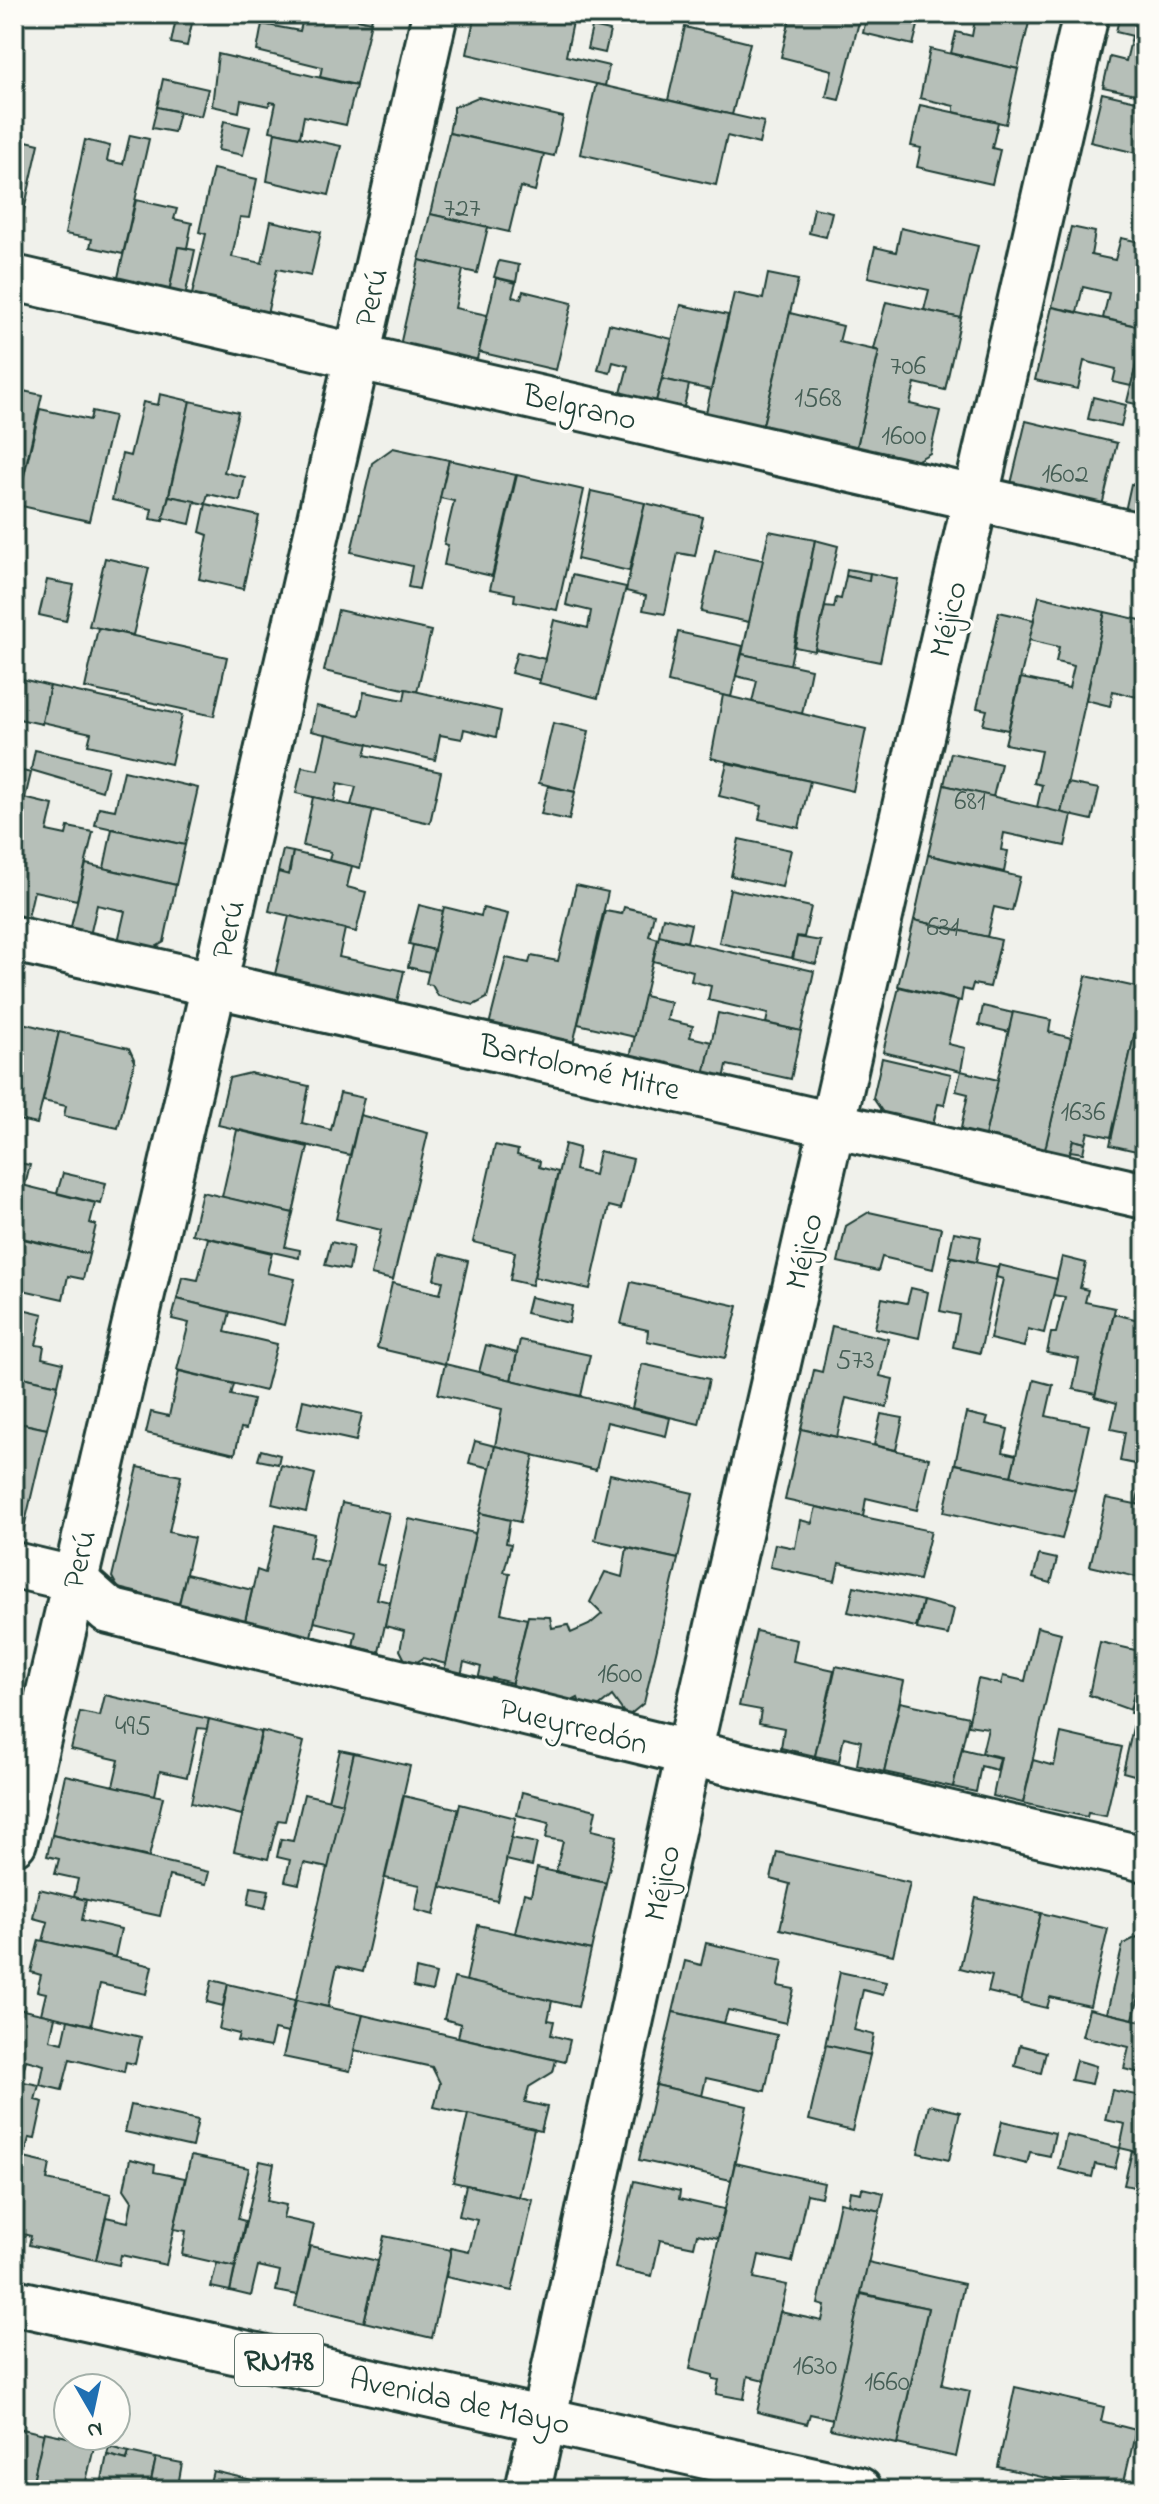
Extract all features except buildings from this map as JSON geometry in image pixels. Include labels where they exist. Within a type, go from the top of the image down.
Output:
[{"type":"street","name":"Perú","points":[[14,1842],[214,985],[435,14]]},
{"type":"street","name":"Méjico","points":[[528,2490],[689,1753],[1086,14]]},
{"type":"street","name":"Belgrano","points":[[14,278],[1145,537]]},
{"type":"street","name":"Bartolomé Mitre","points":[[14,939],[833,1122],[1145,1196]]},
{"type":"street","name":"Pueyrredón","points":[[14,1565],[73,1579],[109,1611],[689,1753],[1145,1859]]},
{"type":"street","name":"Avenida de Mayo","points":[[14,2302],[859,2490]]}]
